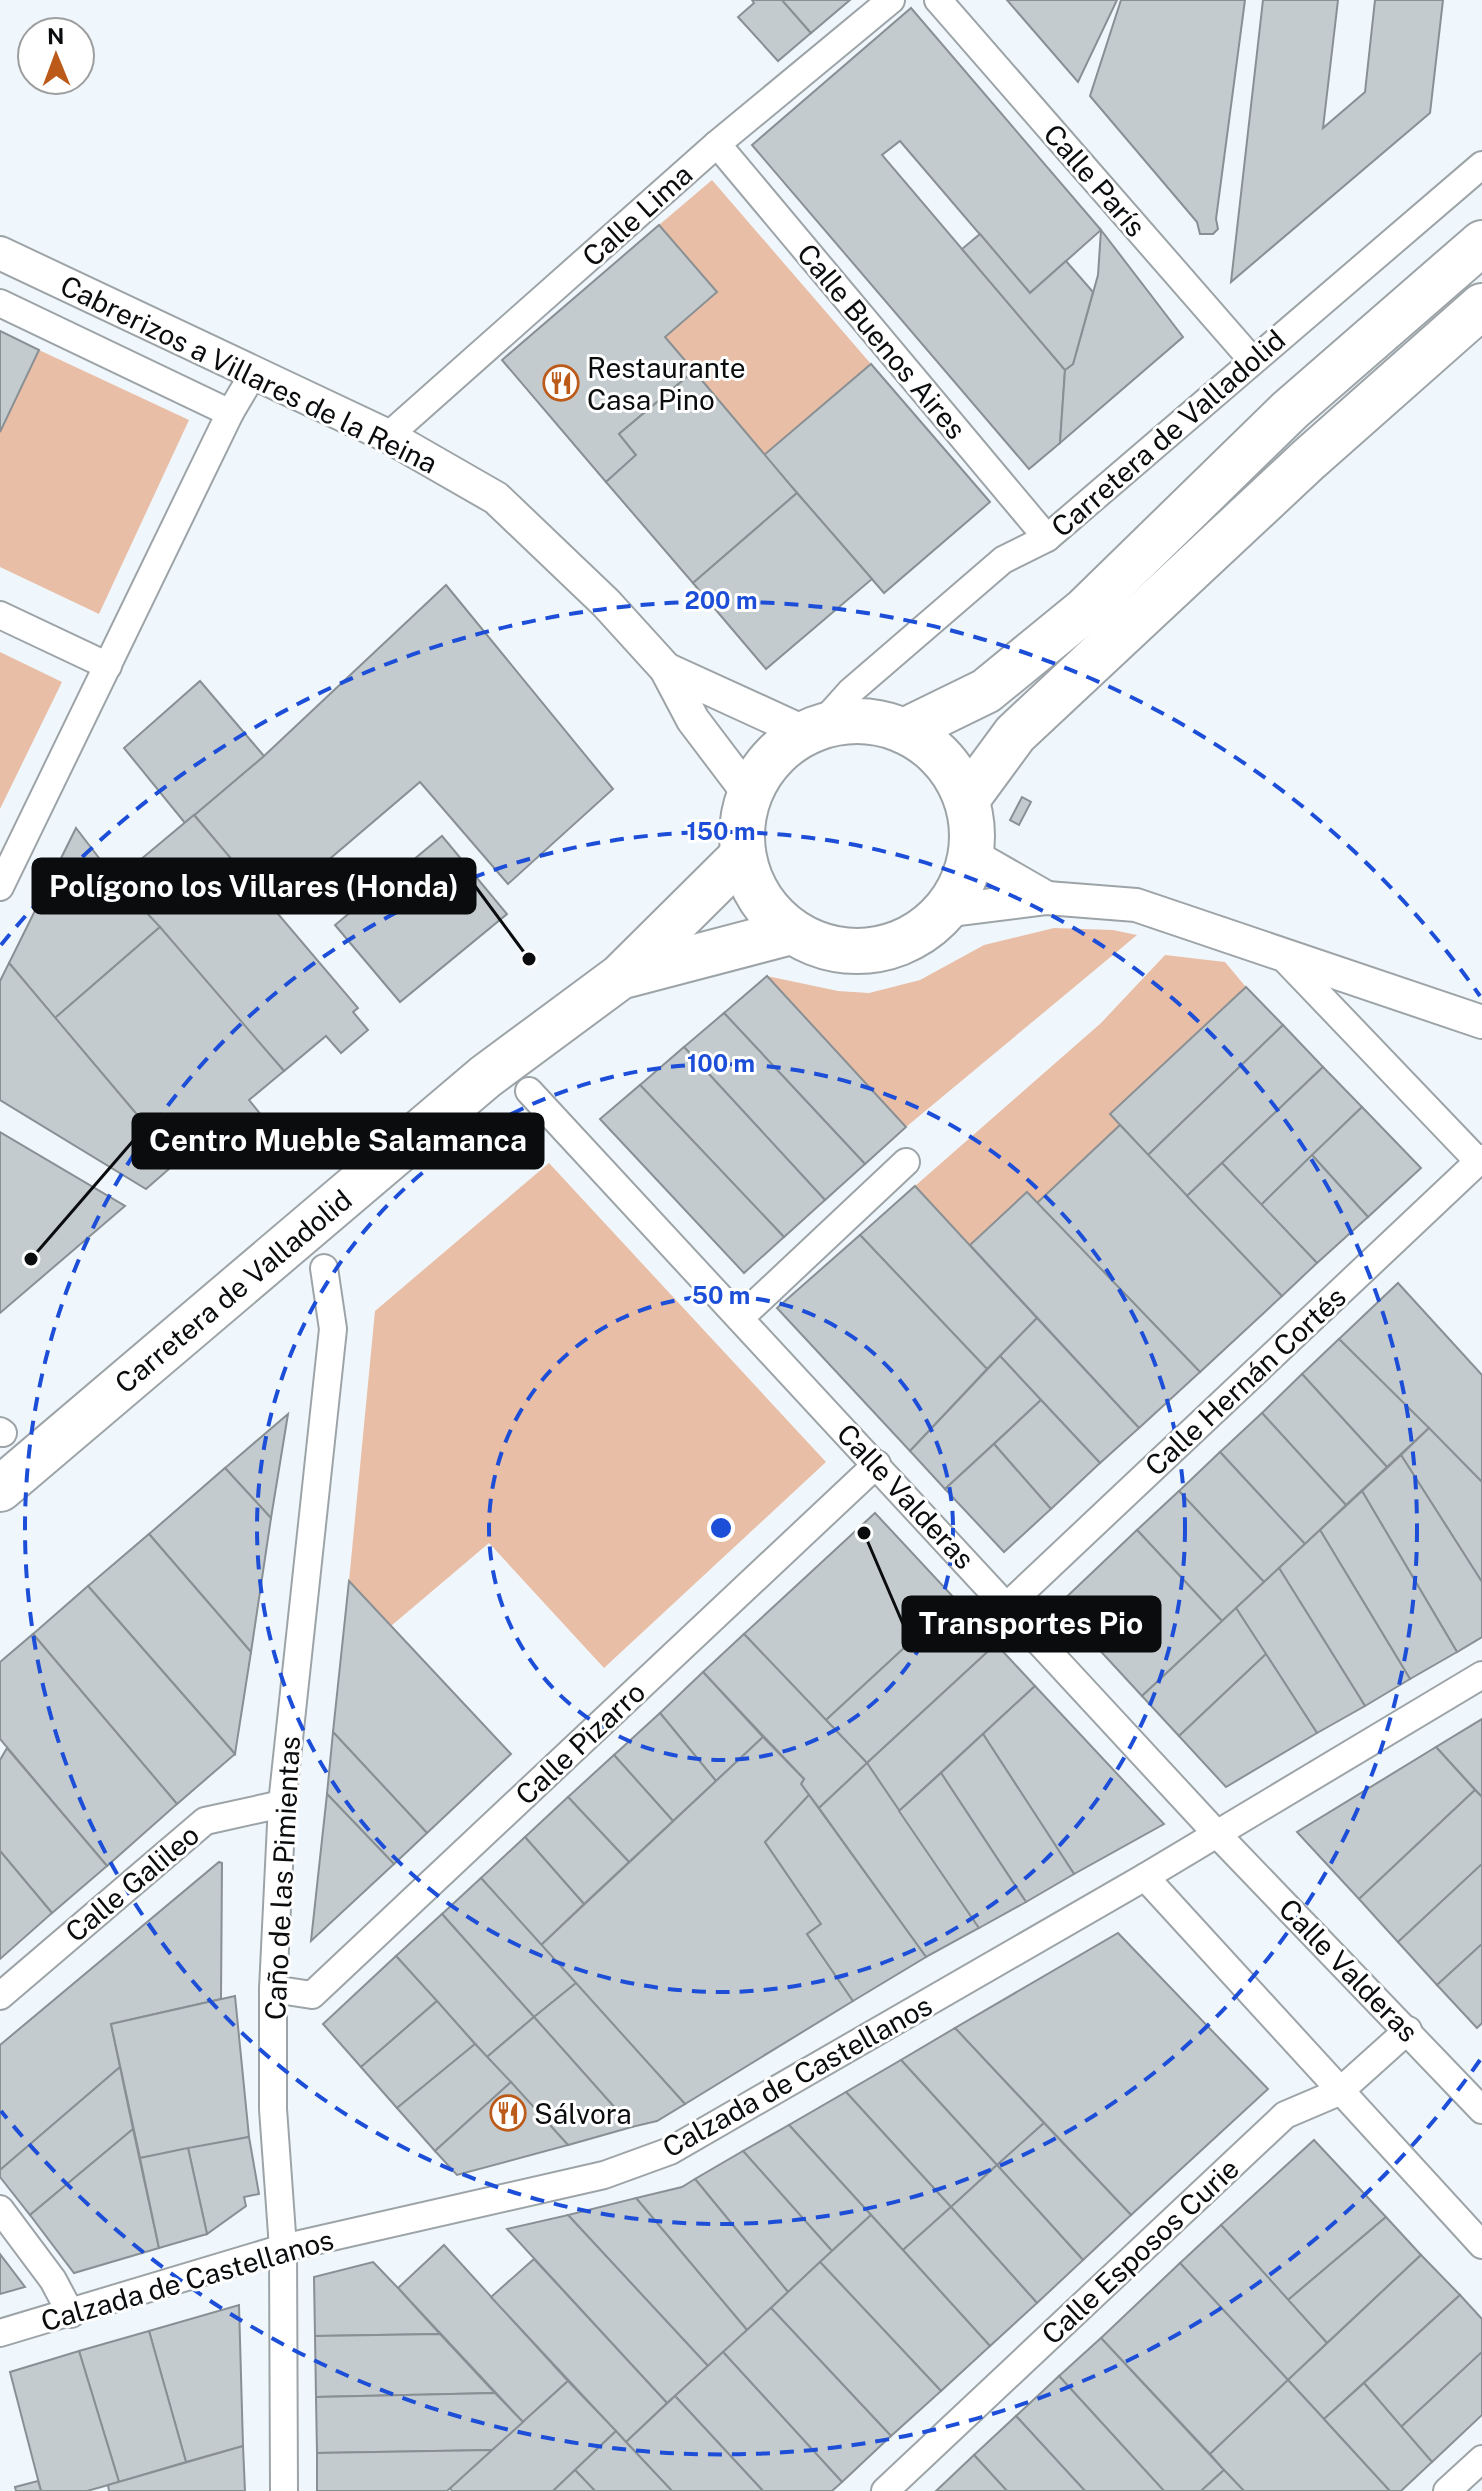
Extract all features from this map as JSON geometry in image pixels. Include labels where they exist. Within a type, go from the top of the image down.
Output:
[{"type":"highway","points":[[904,731],[986,691],[1085,610],[1290,410],[1482,243]]},
{"type":"highway","points":[[968,798],[1015,734],[1308,460],[1482,306]]},
{"type":"highway","points":[[860,722],[904,731],[941,753],[953,767],[968,798],[973,827],[972,855],[962,885],[944,911],[919,934],[888,947],[855,952],[791,932],[768,912],[753,889],[742,856],[742,818],[749,794],[774,758],[811,731],[860,722]]},
{"type":"highway","name":"Carretera de Valladolid","points":[[0,1489],[485,1077],[620,977],[742,856]]},
{"type":"highway","name":"Carretera de Valladolid","points":[[620,977],[791,932]]},
{"type":"street","name":"Calle Lima","points":[[388,436],[717,144],[891,0]]},
{"type":"street","name":"Calle París","points":[[938,0],[1252,360]]},
{"type":"street","name":"Calle Buenos Aires","points":[[717,144],[1047,538]]},
{"type":"street","name":"Carretera de Valladolid","points":[[811,731],[851,691],[1003,560],[1047,538],[1482,165]]},
{"type":"street","name":"Cabrerizos a Villares de la Reina","points":[[0,253],[388,436],[496,498],[606,603],[666,669],[693,720],[749,794]]},
{"type":"street","points":[[0,303],[230,413]]},
{"type":"street","points":[[0,887],[230,413],[253,374]]},
{"type":"street","points":[[0,615],[108,666]]},
{"type":"street","name":"Cabrerizos a Villares de la Reina","points":[[666,669],[811,731]]},
{"type":"street","points":[[972,855],[1047,898]]},
{"type":"street","points":[[944,911],[1047,898],[1136,905],[1482,1022]]},
{"type":"street","points":[[1276,950],[1480,1160]]},
{"type":"street","name":"Calle Valderas","points":[[529,1091],[1216,1833],[1482,2110]]},
{"type":"street","name":"Calle Hernán Cortés","points":[[1008,1605],[1480,1160]]},
{"type":"street","points":[[740,1318],[906,1162]]},
{"type":"street","name":"Caño de las Pimientas","points":[[284,2491],[283,2248],[273,2109],[273,1989],[282,1804],[333,1329],[324,1268]]},
{"type":"street","name":"Calle Pizarro","points":[[273,1989],[312,1995],[877,1464]]},
{"type":"street","name":"Calzada de Castellanos","points":[[0,2333],[283,2248],[604,2175],[670,2151],[1145,1877],[1482,1675]]},
{"type":"street","name":"Calle Galileo","points":[[0,1996],[205,1821],[282,1804]]},
{"type":"street","points":[[1145,1877],[1482,2245]]},
{"type":"street","name":"Calle Esposos Curie","points":[[885,2491],[1285,2115],[1339,2092],[1408,2030]]},
{"type":"street","points":[[0,2209],[53,2280],[71,2314]]},
{"type":"street","points":[[1447,2491],[1482,2459]]},
{"type":"shaded area","points":[[712,180],[871,364],[764,455],[665,337],[717,292],[659,225]]},
{"type":"shaded area","points":[[39,350],[189,420],[99,614],[0,567],[0,432]]},
{"type":"shaded area","points":[[0,652],[62,682],[0,809]]},
{"type":"shaded area","points":[[1054,928],[1113,930],[1137,935],[906,1127],[767,976],[838,991],[869,993],[920,980],[984,945]]},
{"type":"shaded area","points":[[1165,955],[1225,962],[1246,987],[1110,1114],[1120,1125],[1037,1203],[1026,1193],[970,1245],[915,1186],[1101,1023]]},
{"type":"shaded area","points":[[549,1163],[826,1462],[604,1668],[489,1543],[391,1626],[349,1581],[375,1311]]},
{"type":"building","points":[[752,0],[782,0],[811,33],[778,61],[738,17],[754,3]]},
{"type":"building","points":[[782,0],[850,0],[811,33]]},
{"type":"building","points":[[1007,0],[1117,0],[1078,82]]},
{"type":"building","points":[[1121,0],[1245,0],[1216,219],[1218,229],[1213,234],[1200,234],[1197,222],[1090,96]]},
{"type":"building","points":[[1263,0],[1338,0],[1323,128],[1365,92],[1375,0],[1443,0],[1430,113],[1231,282]]},
{"type":"building","points":[[911,8],[1101,230],[1030,293],[900,141],[882,155],[1065,370],[1060,443],[1029,469],[752,145]]},
{"type":"building","points":[[659,225],[717,292],[665,337],[694,371],[619,434],[636,455],[606,482],[502,360]]},
{"type":"building","points":[[1101,230],[1183,337],[1060,443],[1065,370],[1073,364],[1098,275]]},
{"type":"building","points":[[980,234],[1030,293],[1066,261],[1093,292],[1073,364],[1065,370],[962,249]]},
{"type":"building","points":[[0,331],[39,350],[0,432]]},
{"type":"building","points":[[871,364],[990,502],[884,593],[764,455]]},
{"type":"building","points":[[694,371],[797,493],[693,583],[606,482],[636,455],[619,434]]},
{"type":"building","points":[[797,493],[872,579],[766,669],[693,583]]},
{"type":"building","points":[[446,585],[613,789],[508,884],[420,782],[272,908],[194,815],[264,756]]},
{"type":"building","points":[[200,681],[264,756],[185,823],[124,748]]},
{"type":"building","points":[[1022,797],[1031,802],[1019,825],[1010,820]]},
{"type":"building","points":[[194,815],[358,1008],[353,1012],[368,1030],[341,1053],[326,1036],[284,1071],[116,880]]},
{"type":"building","points":[[76,828],[116,880],[160,927],[55,1018],[9,963]]},
{"type":"building","points":[[442,836],[507,914],[400,1002],[335,925]]},
{"type":"building","points":[[160,927],[284,1071],[249,1100],[266,1121],[213,1166],[197,1145],[177,1162],[55,1018]]},
{"type":"building","points":[[9,963],[177,1162],[146,1189],[0,1100],[0,981]]},
{"type":"building","points":[[767,976],[906,1127],[865,1164],[724,1013]]},
{"type":"building","points":[[1246,987],[1283,1025],[1148,1155],[1110,1114]]},
{"type":"building","points":[[724,1013],[865,1164],[825,1200],[684,1047]]},
{"type":"building","points":[[1283,1025],[1323,1067],[1187,1196],[1148,1155]]},
{"type":"building","points":[[684,1047],[825,1200],[784,1237],[640,1085]]},
{"type":"building","points":[[1323,1067],[1362,1107],[1261,1205],[1222,1163]]},
{"type":"building","points":[[640,1085],[784,1237],[744,1273],[600,1119]]},
{"type":"building","points":[[1362,1107],[1421,1168],[1368,1217],[1312,1155]]},
{"type":"building","points":[[1120,1125],[1282,1296],[1200,1372],[1037,1203]]},
{"type":"building","points":[[0,1132],[125,1206],[0,1313]]},
{"type":"building","points":[[1312,1155],[1368,1217],[1317,1263],[1261,1205]]},
{"type":"building","points":[[1222,1163],[1317,1263],[1282,1296],[1187,1196]]},
{"type":"building","points":[[915,1186],[1037,1318],[987,1369],[860,1235]]},
{"type":"building","points":[[1027,1192],[1200,1372],[1139,1428],[970,1245]]},
{"type":"building","points":[[860,1235],[987,1369],[910,1451],[777,1308]]},
{"type":"building","points":[[1398,1283],[1482,1375],[1482,1482],[1339,1339]]},
{"type":"building","points":[[1037,1318],[1139,1428],[1100,1463],[1000,1356]]},
{"type":"building","points":[[1339,1339],[1429,1428],[1387,1467],[1302,1374]]},
{"type":"building","points":[[1000,1356],[1041,1400],[945,1489],[910,1451]]},
{"type":"building","points":[[1302,1374],[1387,1467],[1346,1505],[1262,1413]]},
{"type":"building","points":[[1041,1400],[1100,1463],[1051,1509],[994,1444]]},
{"type":"building","points":[[1262,1413],[1346,1505],[1305,1544],[1220,1452]]},
{"type":"building","points":[[288,1414],[271,1518],[225,1468]]},
{"type":"building","points":[[1429,1428],[1482,1482],[1482,1582],[1401,1455]]},
{"type":"building","points":[[994,1444],[1051,1509],[1004,1552],[945,1489]]},
{"type":"building","points":[[1220,1452],[1305,1544],[1264,1582],[1179,1491]]},
{"type":"building","points":[[1401,1455],[1482,1582],[1482,1637],[1457,1652],[1362,1491]]},
{"type":"building","points":[[225,1468],[271,1518],[251,1652],[149,1534]]},
{"type":"building","points":[[1179,1491],[1264,1582],[1222,1621],[1137,1530]]},
{"type":"building","points":[[1362,1491],[1457,1652],[1410,1679],[1320,1530]]},
{"type":"building","points":[[875,1513],[956,1600],[826,1720],[744,1634]]},
{"type":"building","points":[[1137,1530],[1222,1621],[1142,1696],[1058,1605]]},
{"type":"building","points":[[1320,1530],[1410,1679],[1365,1706],[1279,1568]]},
{"type":"building","points":[[149,1534],[251,1652],[235,1754],[88,1586]]},
{"type":"building","points":[[1279,1568],[1365,1706],[1317,1733],[1236,1608]]},
{"type":"building","points":[[349,1581],[511,1754],[427,1833],[333,1732]]},
{"type":"building","points":[[88,1586],[235,1754],[177,1804],[33,1634]]},
{"type":"building","points":[[956,1600],[996,1644],[867,1763],[826,1720]]},
{"type":"building","points":[[1236,1608],[1266,1654],[1179,1736],[1142,1696]]},
{"type":"building","points":[[33,1634],[177,1804],[107,1866],[0,1739],[0,1662]]},
{"type":"building","points":[[744,1634],[867,1763],[819,1808],[801,1784],[804,1779],[703,1672]]},
{"type":"building","points":[[996,1644],[1035,1686],[899,1811],[867,1763]]},
{"type":"building","points":[[1266,1654],[1317,1733],[1226,1787],[1179,1736]]},
{"type":"building","points":[[703,1672],[763,1737],[716,1781],[660,1713]]},
{"type":"building","points":[[1035,1686],[1164,1824],[1074,1874],[983,1734]]},
{"type":"building","points":[[660,1713],[716,1781],[673,1821],[614,1755]]},
{"type":"building","points":[[1482,1719],[1482,1797],[1436,1747]]},
{"type":"building","points":[[333,1732],[427,1833],[394,1864],[327,1794]]},
{"type":"building","points":[[983,1734],[1074,1874],[1026,1902],[941,1773]]},
{"type":"building","points":[[763,1737],[804,1779],[801,1784],[809,1795],[765,1842],[821,1924],[807,1934],[853,2001],[685,2104],[541,1945]]},
{"type":"building","points":[[1436,1747],[1475,1790],[1359,1899],[1297,1832]]},
{"type":"building","points":[[7,1748],[107,1866],[52,1913],[0,1851],[0,1760]]},
{"type":"building","points":[[614,1755],[673,1821],[629,1862],[568,1797]]},
{"type":"building","points":[[867,1763],[979,1928],[926,1957],[819,1808]]},
{"type":"building","points":[[941,1773],[1026,1902],[979,1928],[899,1811]]},
{"type":"building","points":[[1475,1790],[1482,1797],[1482,1864],[1398,1942],[1359,1899]]},
{"type":"building","points":[[327,1794],[394,1864],[311,1941]]},
{"type":"building","points":[[809,1795],[926,1957],[853,2001],[807,1934],[821,1924],[765,1842]]},
{"type":"building","points":[[568,1797],[629,1862],[584,1904],[525,1837]]},
{"type":"building","points":[[525,1837],[584,1904],[541,1945],[481,1878]]},
{"type":"building","points":[[0,1851],[52,1913],[0,1959]]},
{"type":"building","points":[[219,1862],[222,1863],[221,1999],[111,2024],[120,2067],[0,2170],[0,2045]]},
{"type":"building","points":[[1482,1864],[1482,1944],[1437,1985],[1398,1942]]},
{"type":"building","points":[[481,1878],[576,1983],[534,2017],[442,1914]]},
{"type":"building","points":[[442,1914],[534,2017],[487,2057],[396,1956]]},
{"type":"building","points":[[1118,1933],[1268,2089],[1131,2215],[955,2028]]},
{"type":"building","points":[[1482,1944],[1482,2023],[1477,2028],[1437,1985]]},
{"type":"building","points":[[396,1956],[437,2001],[361,2067],[323,2024]]},
{"type":"building","points":[[576,1983],[685,2104],[657,2121],[632,2127],[534,2017]]},
{"type":"building","points":[[235,1996],[249,2137],[140,2158],[111,2024]]},
{"type":"building","points":[[437,2001],[475,2044],[397,2108],[361,2067]]},
{"type":"building","points":[[534,2017],[632,2127],[568,2145],[487,2057]]},
{"type":"building","points":[[955,2028],[1044,2123],[997,2165],[901,2060]]},
{"type":"building","points":[[475,2044],[511,2082],[435,2151],[397,2108]]},
{"type":"building","points":[[901,2060],[997,2165],[951,2207],[846,2092]]},
{"type":"building","points":[[120,2067],[133,2129],[30,2215],[0,2177],[0,2170]]},
{"type":"building","name":"Sálvora","points":[[511,2082],[568,2145],[457,2175],[435,2151]]},
{"type":"building","points":[[846,2092],[951,2207],[903,2250],[789,2125]]},
{"type":"building","points":[[1044,2123],[1131,2215],[1083,2260],[997,2165]]},
{"type":"building","points":[[789,2125],[871,2215],[832,2251],[743,2151]]},
{"type":"building","points":[[133,2129],[159,2248],[74,2273],[30,2215]]},
{"type":"building","points":[[249,2137],[259,2194],[244,2197],[246,2206],[207,2234],[188,2148]]},
{"type":"building","points":[[1314,2140],[1386,2217],[1288,2300],[1221,2225]]},
{"type":"building","points":[[188,2148],[207,2234],[159,2248],[140,2158]]},
{"type":"building","points":[[743,2151],[832,2251],[788,2292],[695,2179]]},
{"type":"building","points":[[997,2165],[1083,2260],[1037,2303],[951,2207]]},
{"type":"building","points":[[695,2179],[788,2292],[747,2330],[636,2198],[682,2187]]},
{"type":"building","points":[[636,2198],[747,2330],[708,2366],[568,2215]]},
{"type":"building","points":[[951,2207],[1037,2303],[990,2346],[903,2250]]},
{"type":"building","points":[[568,2215],[708,2366],[667,2403],[507,2229]]},
{"type":"building","points":[[871,2215],[990,2346],[941,2391],[820,2262]]},
{"type":"building","points":[[1386,2217],[1421,2255],[1327,2343],[1288,2300]]},
{"type":"building","points":[[1221,2225],[1327,2343],[1288,2380],[1180,2263]]},
{"type":"building","points":[[444,2245],[568,2381],[523,2422],[398,2288]]},
{"type":"building","points":[[0,2254],[25,2287],[0,2294]]},
{"type":"building","points":[[1421,2255],[1460,2295],[1324,2419],[1288,2380]]},
{"type":"building","points":[[534,2259],[667,2403],[626,2442],[491,2297]]},
{"type":"building","points":[[373,2262],[440,2334],[315,2336],[314,2277]]},
{"type":"building","points":[[820,2262],[941,2391],[891,2436],[771,2308]]},
{"type":"building","points":[[1180,2263],[1288,2380],[1210,2454],[1101,2338]]},
{"type":"building","points":[[1460,2295],[1482,2319],[1482,2352],[1401,2427],[1364,2383]]},
{"type":"building","points":[[239,2305],[243,2446],[186,2462],[149,2331]]},
{"type":"building","points":[[771,2308],[891,2436],[842,2482],[723,2352]]},
{"type":"building","points":[[149,2331],[186,2462],[119,2482],[79,2351]]},
{"type":"building","points":[[440,2334],[495,2393],[316,2397],[315,2336]]},
{"type":"building","points":[[1101,2338],[1224,2470],[1201,2491],[1164,2491],[1059,2376]]},
{"type":"building","points":[[79,2351],[119,2482],[87,2491],[41,2491],[10,2372]]},
{"type":"building","points":[[723,2352],[842,2482],[832,2491],[763,2491],[675,2396]]},
{"type":"building","points":[[1482,2352],[1482,2415],[1432,2462],[1401,2427]]},
{"type":"building","points":[[1059,2376],[1164,2491],[1085,2491],[1016,2416]]},
{"type":"building","points":[[1288,2380],[1390,2491],[1244,2491],[1224,2470],[1210,2454]]},
{"type":"building","points":[[568,2381],[616,2431],[553,2491],[452,2491],[450,2488]]},
{"type":"building","points":[[1364,2383],[1432,2462],[1401,2491],[1390,2491],[1324,2419]]},
{"type":"building","points":[[495,2393],[523,2422],[492,2450],[317,2453],[316,2397]]},
{"type":"building","points":[[675,2396],[763,2491],[672,2491],[626,2442]]},
{"type":"building","points":[[1016,2416],[1085,2491],[1007,2491],[974,2455]]},
{"type":"building","points":[[616,2431],[672,2491],[595,2491],[575,2470]]},
{"type":"building","points":[[243,2446],[245,2491],[109,2491],[108,2485]]},
{"type":"building","points":[[492,2450],[447,2491],[317,2491],[317,2453]]},
{"type":"building","points":[[974,2455],[1007,2491],[936,2491]]},
{"type":"building","points":[[575,2470],[595,2491],[553,2491]]},
{"type":"building","points":[[1224,2470],[1244,2491],[1201,2491]]},
{"type":"building","points":[[38,2481],[41,2491],[16,2491],[15,2487]]},
{"type":"place","name":"Restaurante Casa Pino","points":[[561,383]]},
{"type":"place","name":"Polígono los Villares (Honda)","points":[[529,959]]},
{"type":"place","name":"Centro Mueble Salamanca","points":[[31,1259]]},
{"type":"place","name":"Transportes Pio","points":[[864,1533]]},
{"type":"place","name":"Sálvora","points":[[508,2113]]}]
